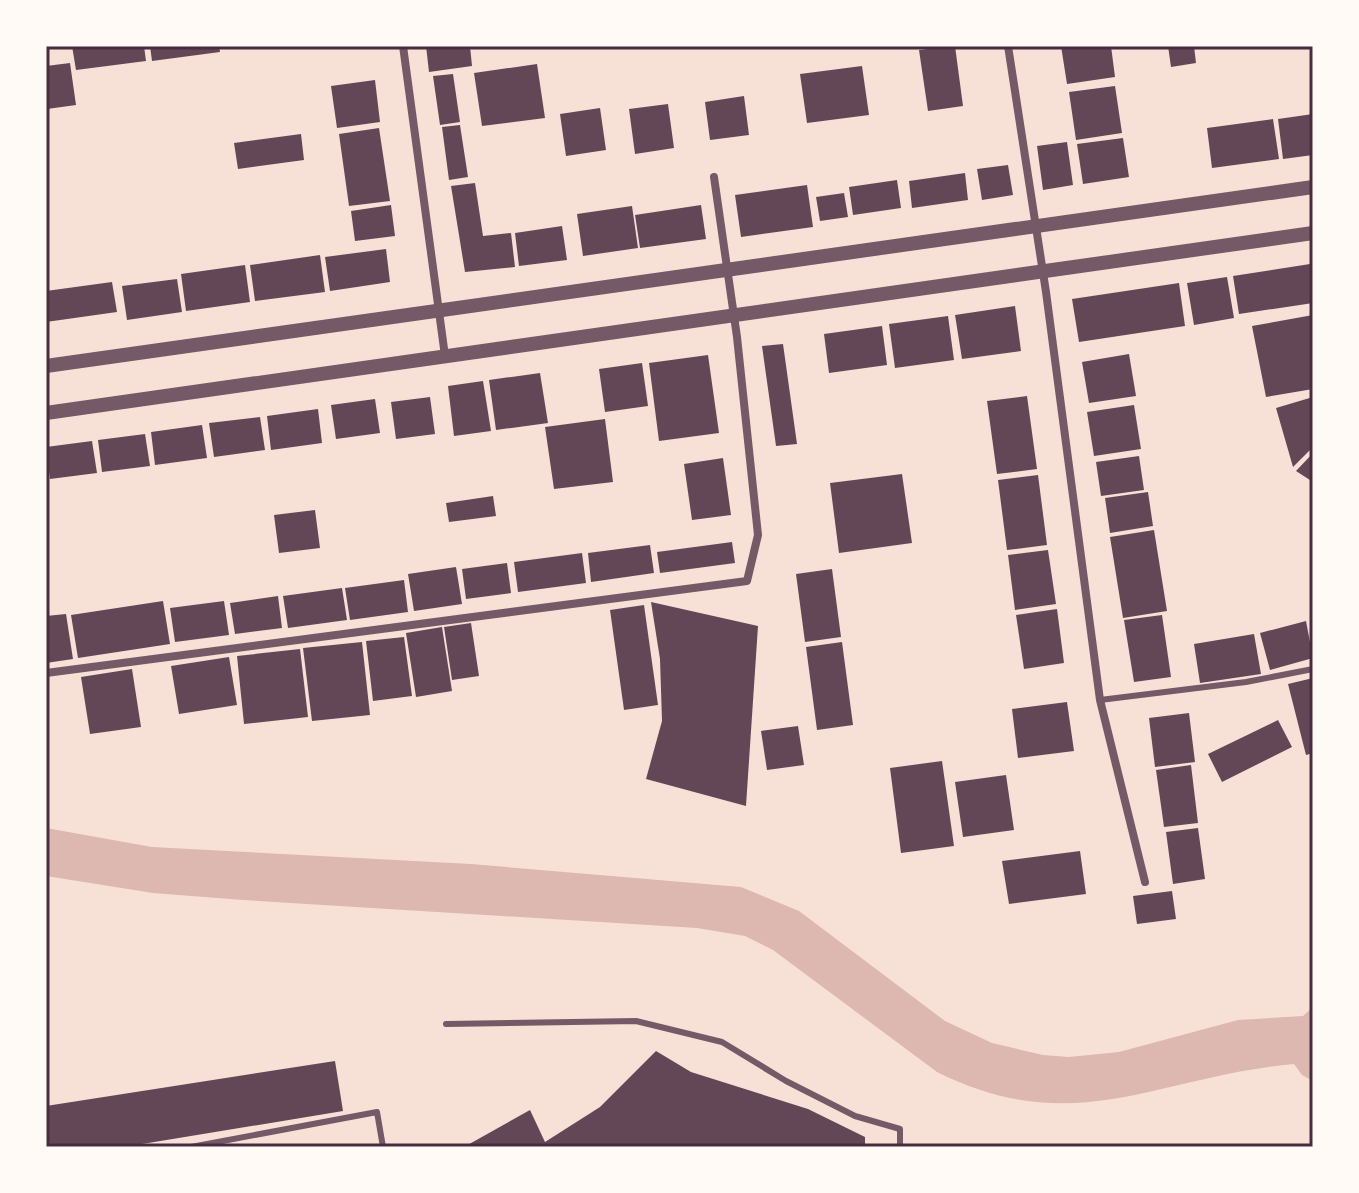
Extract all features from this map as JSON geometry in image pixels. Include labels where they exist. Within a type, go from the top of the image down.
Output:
[{"type":"street","points":[[403,46],[445,356]]},
{"type":"street","points":[[1008,46],[1100,700],[1145,882]]},
{"type":"street","points":[[46,673],[747,581],[758,535],[729,270],[714,177]]},
{"type":"street","points":[[46,366],[1313,187]]},
{"type":"street","points":[[46,413],[1313,233]]},
{"type":"lane","points":[[1100,700],[1261,680],[1313,669]]},
{"type":"lane","points":[[446,1024],[636,1021],[722,1042],[786,1081],[855,1116],[900,1129],[900,1147]]},
{"type":"lane","points":[[191,1147],[377,1112],[383,1147]]},
{"type":"shaded area","points":[[46,828],[152,847],[471,864],[741,887],[799,911],[945,1021],[992,1043],[1043,1055],[1069,1057],[1119,1052],[1238,1020],[1303,1016],[1313,1007],[1313,1081],[1302,1075],[1294,1064],[1116,1098],[1074,1103],[1032,1102],[986,1092],[937,1072],[773,950],[745,936],[697,928],[153,893],[46,876]]},
{"type":"building","points":[[72,46],[144,46],[146,61],[76,70]]},
{"type":"building","points":[[150,46],[219,46],[220,52],[152,61]]},
{"type":"building","points":[[426,46],[470,46],[472,66],[429,72]]},
{"type":"building","points":[[955,46],[963,106],[928,111],[919,50]]},
{"type":"building","points":[[1061,46],[1111,46],[1115,77],[1067,84]]},
{"type":"building","points":[[1168,46],[1194,46],[1196,63],[1171,67]]},
{"type":"building","points":[[70,63],[76,105],[47,109],[46,66]]},
{"type":"building","points":[[537,64],[545,118],[482,126],[474,73]]},
{"type":"building","points":[[862,66],[869,115],[807,123],[800,74]]},
{"type":"building","points":[[453,74],[460,122],[440,125],[433,76]]},
{"type":"building","points":[[375,80],[380,122],[337,128],[331,86]]},
{"type":"building","points":[[1115,86],[1122,133],[1076,140],[1069,92]]},
{"type":"building","points":[[744,96],[749,135],[710,140],[705,102]]},
{"type":"building","points":[[668,104],[674,148],[635,154],[629,109]]},
{"type":"building","points":[[600,108],[606,150],[566,156],[560,114]]},
{"type":"building","points":[[1313,114],[1313,155],[1283,159],[1278,119]]},
{"type":"building","points":[[1273,119],[1279,159],[1212,168],[1207,128]]},
{"type":"building","points":[[460,125],[468,177],[449,180],[442,127]]},
{"type":"building","points":[[379,128],[390,201],[349,206],[339,134]]},
{"type":"building","points":[[301,134],[304,160],[238,169],[234,143]]},
{"type":"building","points":[[1123,138],[1129,177],[1083,184],[1077,144]]},
{"type":"building","points":[[1067,142],[1073,185],[1043,190],[1037,146]]},
{"type":"building","points":[[1008,165],[1013,195],[982,200],[977,169]]},
{"type":"building","points":[[965,173],[968,200],[912,208],[909,181]]},
{"type":"building","points":[[897,180],[901,208],[853,215],[849,187]]},
{"type":"building","points":[[475,183],[483,236],[511,233],[515,267],[465,272],[451,186]]},
{"type":"building","points":[[807,185],[813,227],[741,237],[735,195]]},
{"type":"building","points":[[844,193],[848,217],[820,221],[816,197]]},
{"type":"building","points":[[391,205],[395,236],[355,241],[351,211]]},
{"type":"building","points":[[701,205],[706,239],[640,248],[635,215]]},
{"type":"building","points":[[632,206],[638,248],[583,256],[577,214]]},
{"type":"building","points":[[562,226],[567,260],[519,266],[515,233]]},
{"type":"building","points":[[386,249],[390,282],[330,291],[325,257]]},
{"type":"building","points":[[320,255],[325,292],[255,301],[250,265]]},
{"type":"building","points":[[1310,264],[1313,303],[1239,314],[1233,276]]},
{"type":"building","points":[[245,265],[250,302],[186,311],[181,274]]},
{"type":"building","points":[[1227,277],[1234,318],[1194,325],[1187,283]]},
{"type":"building","points":[[177,279],[182,312],[127,320],[122,286]]},
{"type":"building","points":[[112,282],[117,312],[46,322],[46,291]]},
{"type":"building","points":[[1179,283],[1185,326],[1079,342],[1072,299]]},
{"type":"building","points":[[1015,306],[1021,351],[962,359],[955,315]]},
{"type":"building","points":[[1313,315],[1313,389],[1266,397],[1252,326]]},
{"type":"building","points":[[948,316],[954,360],[895,368],[889,324]]},
{"type":"building","points":[[882,326],[887,365],[829,373],[824,334]]},
{"type":"building","points":[[783,344],[797,444],[776,446],[762,346]]},
{"type":"building","points":[[1129,354],[1136,396],[1089,403],[1082,362]]},
{"type":"building","points":[[708,355],[719,433],[659,441],[649,363]]},
{"type":"building","points":[[642,363],[648,406],[605,412],[599,369]]},
{"type":"building","points":[[540,373],[548,423],[496,430],[489,380]]},
{"type":"building","points":[[483,381],[491,431],[454,436],[448,386]]},
{"type":"building","points":[[1027,396],[1037,469],[997,474],[987,401]]},
{"type":"building","points":[[430,397],[435,434],[396,439],[391,402]]},
{"type":"building","points":[[1313,397],[1313,447],[1293,467],[1276,408]]},
{"type":"building","points":[[375,399],[380,433],[336,439],[331,405]]},
{"type":"building","points":[[1134,405],[1141,449],[1094,456],[1087,412]]},
{"type":"building","points":[[318,409],[322,443],[271,450],[267,416]]},
{"type":"building","points":[[260,417],[265,450],[214,457],[209,423]]},
{"type":"building","points":[[605,419],[613,482],[554,489],[545,427]]},
{"type":"building","points":[[202,425],[207,458],[155,465],[151,432]]},
{"type":"building","points":[[145,434],[150,466],[102,472],[98,440]]},
{"type":"building","points":[[92,441],[97,473],[50,479],[46,447]]},
{"type":"building","points":[[1313,453],[1313,482],[1296,471]]},
{"type":"building","points":[[1139,456],[1144,490],[1101,496],[1096,462]]},
{"type":"building","points":[[723,458],[731,515],[692,520],[684,464]]},
{"type":"building","points":[[902,474],[912,543],[839,553],[830,483]]},
{"type":"building","points":[[1038,475],[1047,545],[1007,550],[998,480]]},
{"type":"building","points":[[1148,492],[1153,526],[1110,533],[1105,498]]},
{"type":"building","points":[[493,496],[496,516],[449,522],[446,503]]},
{"type":"building","points":[[315,510],[320,548],[279,553],[274,515]]},
{"type":"building","points":[[1154,530],[1167,611],[1123,618],[1110,537]]},
{"type":"building","points":[[732,542],[735,563],[660,573],[657,552]]},
{"type":"building","points":[[650,545],[654,573],[591,582],[588,553]]},
{"type":"building","points":[[1048,550],[1056,604],[1015,610],[1008,555]]},
{"type":"building","points":[[582,553],[586,583],[518,592],[514,562]]},
{"type":"building","points":[[507,563],[511,593],[466,599],[462,569]]},
{"type":"building","points":[[456,567],[462,604],[414,611],[408,574]]},
{"type":"building","points":[[832,569],[841,637],[805,642],[796,574]]},
{"type":"building","points":[[404,580],[408,612],[350,620],[345,588]]},
{"type":"building","points":[[342,588],[347,620],[288,628],[283,596]]},
{"type":"building","points":[[278,596],[282,628],[235,634],[230,603]]},
{"type":"building","points":[[163,601],[170,644],[78,658],[71,615]]},
{"type":"building","points":[[224,601],[229,635],[175,642],[170,608]]},
{"type":"building","points":[[651,602],[758,626],[746,806],[646,779],[662,721],[660,659]]},
{"type":"building","points":[[644,605],[658,705],[624,710],[610,610]]},
{"type":"building","points":[[1057,609],[1064,663],[1024,669],[1016,615]]},
{"type":"building","points":[[66,614],[73,659],[46,663],[46,616]]},
{"type":"building","points":[[1162,615],[1171,677],[1134,682],[1124,620]]},
{"type":"building","points":[[1306,621],[1313,658],[1270,670],[1260,633]]},
{"type":"building","points":[[471,623],[479,676],[452,680],[444,627]]},
{"type":"building","points":[[442,627],[452,691],[416,697],[406,633]]},
{"type":"building","points":[[1254,634],[1261,674],[1200,683],[1194,644]]},
{"type":"building","points":[[404,637],[412,696],[373,701],[366,641]]},
{"type":"building","points":[[362,642],[370,715],[312,721],[303,648]]},
{"type":"building","points":[[842,642],[853,725],[817,730],[806,647]]},
{"type":"building","points":[[300,649],[308,717],[244,724],[237,656]]},
{"type":"building","points":[[229,657],[237,705],[179,714],[171,666]]},
{"type":"building","points":[[132,669],[141,727],[90,734],[81,677]]},
{"type":"building","points":[[1313,678],[1313,753],[1306,755],[1288,684]]},
{"type":"building","points":[[1067,702],[1074,751],[1018,758],[1012,709]]},
{"type":"building","points":[[1189,713],[1195,762],[1155,767],[1149,718]]},
{"type":"building","points":[[1278,720],[1292,747],[1222,782],[1208,754]]},
{"type":"building","points":[[798,726],[804,765],[767,770],[761,731]]},
{"type":"building","points":[[942,761],[954,846],[901,853],[890,768]]},
{"type":"building","points":[[1191,765],[1198,823],[1164,827],[1156,770]]},
{"type":"building","points":[[1006,775],[1014,830],[963,837],[955,782]]},
{"type":"building","points":[[1198,828],[1205,879],[1173,884],[1166,832]]},
{"type":"building","points":[[1080,851],[1086,894],[1009,904],[1002,861]]},
{"type":"building","points":[[1172,891],[1176,919],[1137,924],[1133,896]]},
{"type":"building","points":[[656,1051],[691,1072],[808,1109],[865,1137],[865,1147],[464,1147],[530,1110],[545,1142],[600,1107]]},
{"type":"building","points":[[335,1061],[343,1111],[124,1147],[46,1147],[46,1106]]}]
